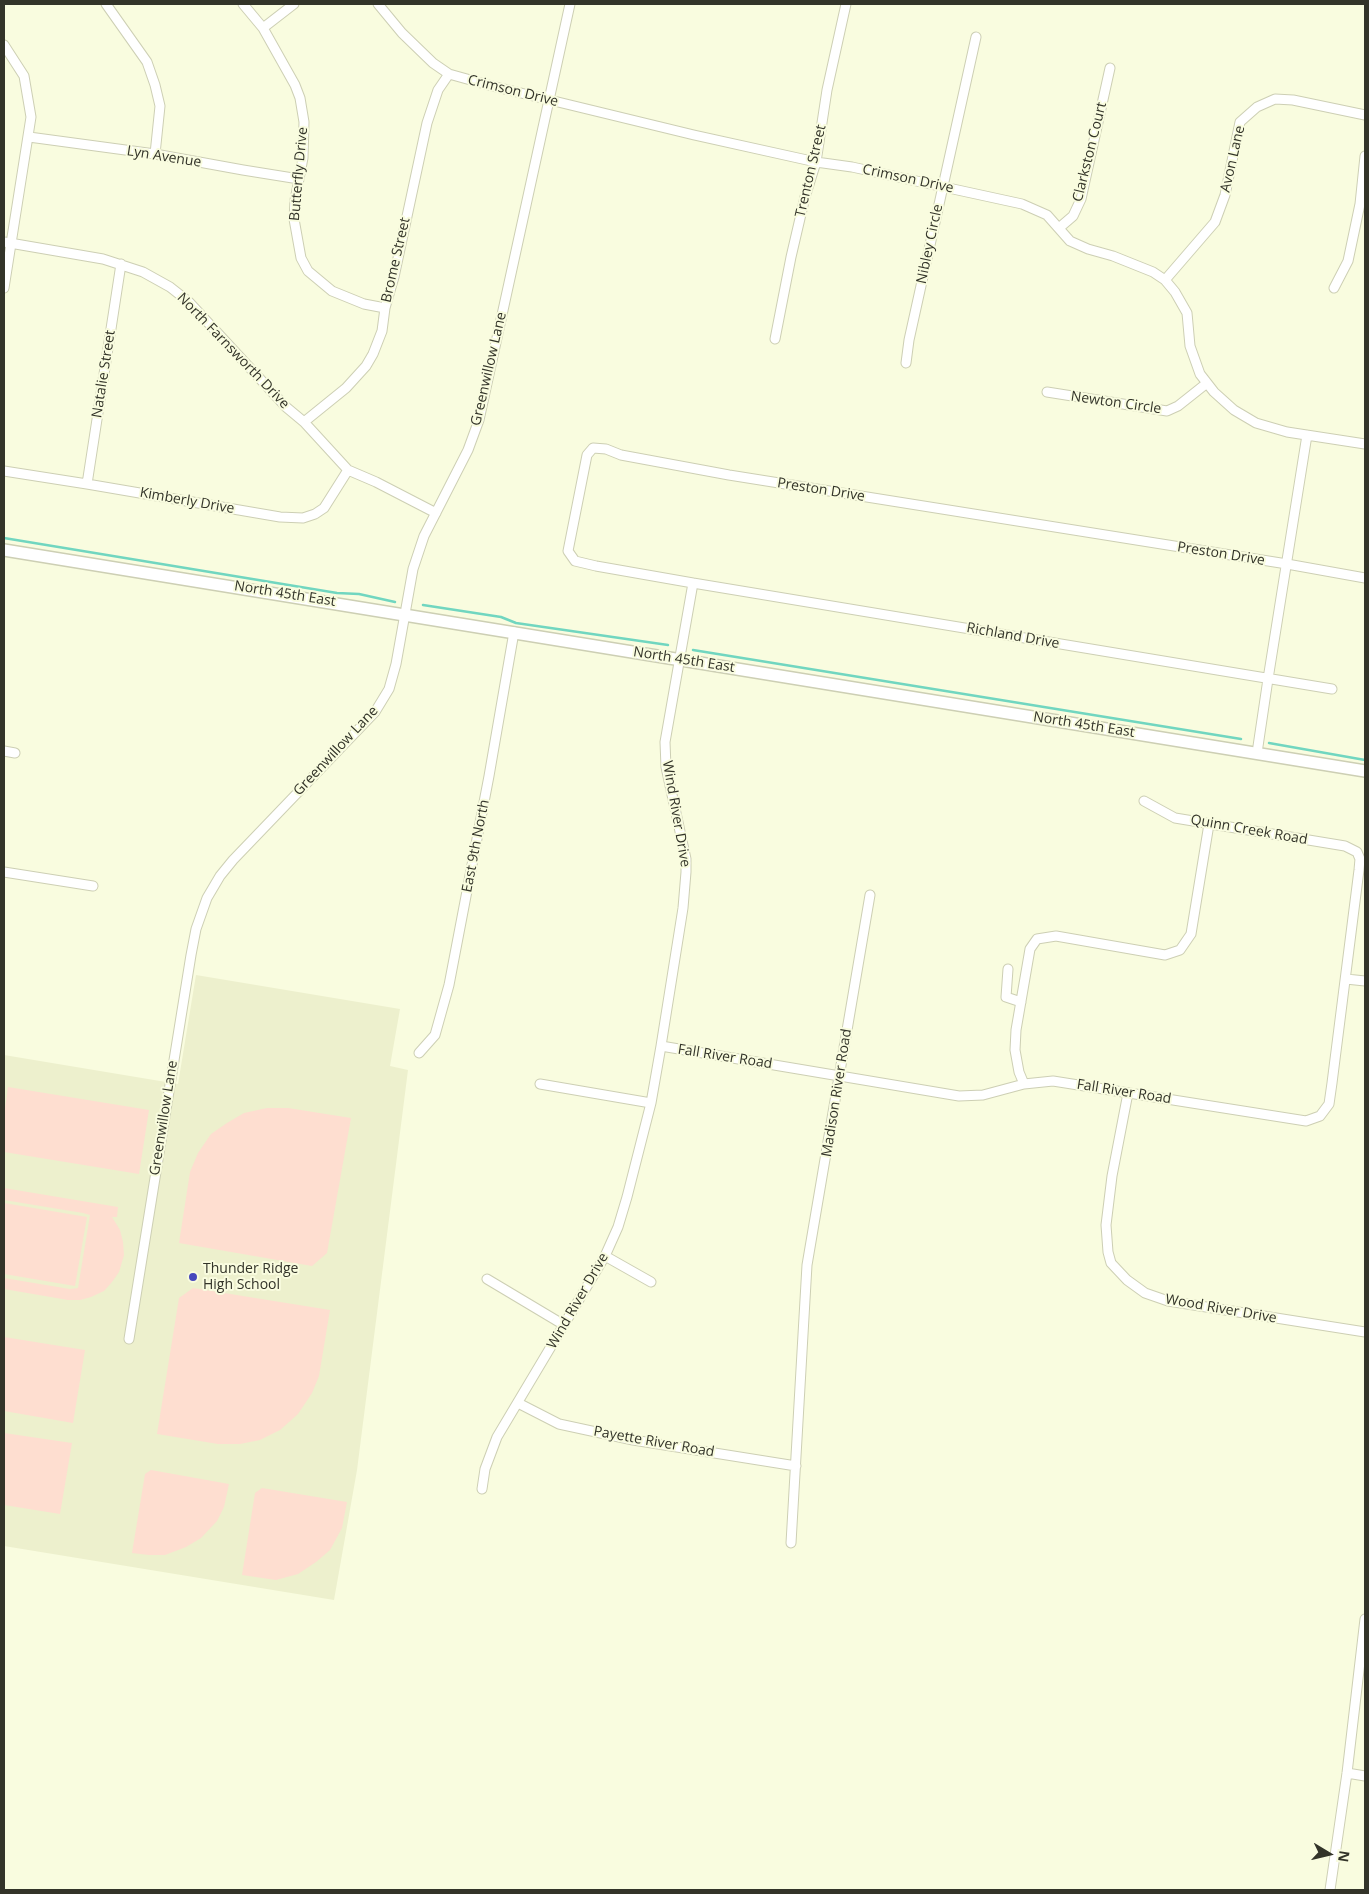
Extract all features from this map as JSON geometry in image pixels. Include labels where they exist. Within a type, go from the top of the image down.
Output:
[{"type":"main road","name":"North 45th East","points":[[4,550],[405,613],[681,660],[1365,770]]},
{"type":"street","points":[[106,4],[147,62],[155,85],[160,106],[156,154]]},
{"type":"street","name":"Butterfly Drive","points":[[243,4],[262,28],[295,85],[300,98],[304,122],[303,158],[295,200],[295,227],[301,258],[308,271],[332,291],[349,299],[385,308]]},
{"type":"street","points":[[262,28],[294,4]]},
{"type":"street","name":"Greenwillow Lane","points":[[129,1339],[190,955],[196,929],[207,898],[220,876],[375,712],[389,689],[396,664],[413,569],[424,536],[468,450],[479,420],[570,4]]},
{"type":"street","name":"Trenton Street","points":[[775,339],[791,257],[805,197],[816,162],[828,90],[846,4]]},
{"type":"street","name":"Crimson Drive","points":[[383,5],[402,33],[427,57],[449,74],[694,136],[816,162],[852,167],[1022,204],[1047,215],[1070,241],[1153,272],[1164,280],[1175,292],[1187,314],[1190,346],[1200,374],[1214,392],[1234,410],[1256,423],[1287,432],[1365,444]]},
{"type":"street","name":"Nibley Circle","points":[[906,363],[909,340],[976,37]]},
{"type":"street","points":[[4,45],[24,76],[31,118],[29,137],[7,242],[4,288]]},
{"type":"street","name":"Clarkston Court","points":[[1059,228],[1073,216],[1081,199],[1110,68]]},
{"type":"street","name":"Brome Street","points":[[304,422],[346,388],[366,366],[373,354],[382,331],[385,308],[394,277],[428,123],[438,90],[449,74]]},
{"type":"street","name":"Avon Lane","points":[[1164,280],[1216,222],[1225,195],[1240,122],[1257,107],[1275,99],[1293,100],[1365,115]]},
{"type":"street","name":"Lyn Avenue","points":[[29,137],[156,154],[299,179]]},
{"type":"street","points":[[1334,288],[1348,261],[1360,204],[1365,156]]},
{"type":"street","name":"North Farnsworth Drive","points":[[7,242],[103,259],[143,272],[170,287],[189,302],[286,407],[304,422],[348,470],[376,482],[436,513]]},
{"type":"street","name":"Natalie Street","points":[[87,484],[121,264]]},
{"type":"street","name":"Newton Circle","points":[[1047,392],[1167,411],[1178,406],[1207,383]]},
{"type":"street","points":[[1257,753],[1307,435]]},
{"type":"street","name":"Preston Drive","points":[[693,583],[575,561],[568,551],[584,464],[587,455],[593,448],[606,449],[621,455],[738,477],[1287,564]]},
{"type":"street","name":"Kimberly Drive","points":[[4,471],[270,516],[303,518],[315,514],[324,508],[348,470]]},
{"type":"street","points":[[1287,564],[1365,578]]},
{"type":"street","name":"Wind River Drive","points":[[482,1489],[491,1452],[497,1437],[605,1256],[620,1219],[651,1103],[662,1046],[683,908],[686,872],[686,859],[666,767],[665,742],[671,703],[681,660],[693,583]]},
{"type":"street","name":"Richland Drive","points":[[693,583],[1332,689]]},
{"type":"street","name":"East 9th North","points":[[419,1053],[435,1035],[449,985],[514,632]]},
{"type":"street","points":[[4,751],[15,753]]},
{"type":"street","name":"Quinn Creek Road","points":[[1144,801],[1175,818],[1345,846],[1357,852]]},
{"type":"street","points":[[1024,1084],[1019,1072],[1015,1050],[1016,1030],[1030,949],[1038,939],[1056,936],[1165,955],[1180,950],[1191,934],[1209,824]]},
{"type":"street","name":"Fall River Road","points":[[662,1046],[959,1096],[983,1095],[1024,1084],[1053,1081],[1306,1121],[1320,1116],[1329,1104],[1359,870],[1360,859],[1357,852]]},
{"type":"street","points":[[4,872],[93,886]]},
{"type":"street","name":"Madison River Road","points":[[791,1544],[807,1265],[870,894]]},
{"type":"street","points":[[1008,969],[1006,997],[1021,1002]]},
{"type":"street","points":[[1346,979],[1365,981]]},
{"type":"street","points":[[540,1084],[651,1103]]},
{"type":"street","name":"Wood River Drive","points":[[1128,1093],[1112,1176],[1106,1225],[1111,1264],[1127,1280],[1145,1293],[1168,1302],[1365,1332]]},
{"type":"street","points":[[605,1256],[650,1282]]},
{"type":"street","points":[[487,1279],[564,1325]]},
{"type":"street","name":"Payette River Road","points":[[518,1403],[559,1424],[633,1440],[796,1466]]},
{"type":"street","points":[[1330,1890],[1347,1773],[1365,1618]]},
{"type":"street","points":[[1347,1773],[1365,1776]]},
{"type":"shaded area","name":"Thunder Ridge High School","points":[[196,975],[400,1009],[390,1066],[408,1070],[357,1470],[334,1600],[4,1546],[4,1055],[178,1084]]},
{"type":"shaded area","points":[[8,1087],[149,1110],[139,1174],[4,1152],[4,1115]]},
{"type":"shaded area","points":[[267,1108],[288,1108],[351,1118],[327,1253],[312,1266],[179,1243],[190,1172],[198,1153],[211,1134],[227,1123],[244,1113]]},
{"type":"shaded area","points":[[4,1188],[118,1207],[117,1217],[112,1217],[120,1230],[124,1255],[119,1272],[104,1291],[80,1300],[68,1300],[4,1289],[4,1278],[70,1289],[78,1288],[90,1215],[4,1200]]},
{"type":"shaded area","points":[[4,1203],[87,1217],[75,1286],[4,1274]]},
{"type":"shaded area","points":[[193,1288],[330,1310],[319,1376],[312,1393],[298,1414],[280,1430],[260,1440],[240,1444],[218,1444],[157,1434],[179,1298]]},
{"type":"shaded area","points":[[4,1337],[85,1350],[73,1423],[4,1411]]},
{"type":"shaded area","points":[[4,1433],[72,1443],[60,1514],[4,1505]]},
{"type":"shaded area","points":[[151,1470],[229,1484],[224,1507],[217,1521],[201,1538],[186,1547],[165,1555],[132,1553],[145,1474]]},
{"type":"shaded area","points":[[262,1488],[347,1502],[342,1528],[330,1550],[298,1574],[276,1580],[242,1575],[255,1493]]},
{"type":"waterway","points":[[4,538],[337,593],[359,594],[395,602]]},
{"type":"waterway","points":[[423,605],[501,617],[516,623],[668,645]]},
{"type":"waterway","points":[[693,650],[1241,739]]},
{"type":"waterway","points":[[1269,743],[1365,760]]},
{"type":"place","name":"Thunder Ridge High School","points":[[193,1277]]}]
